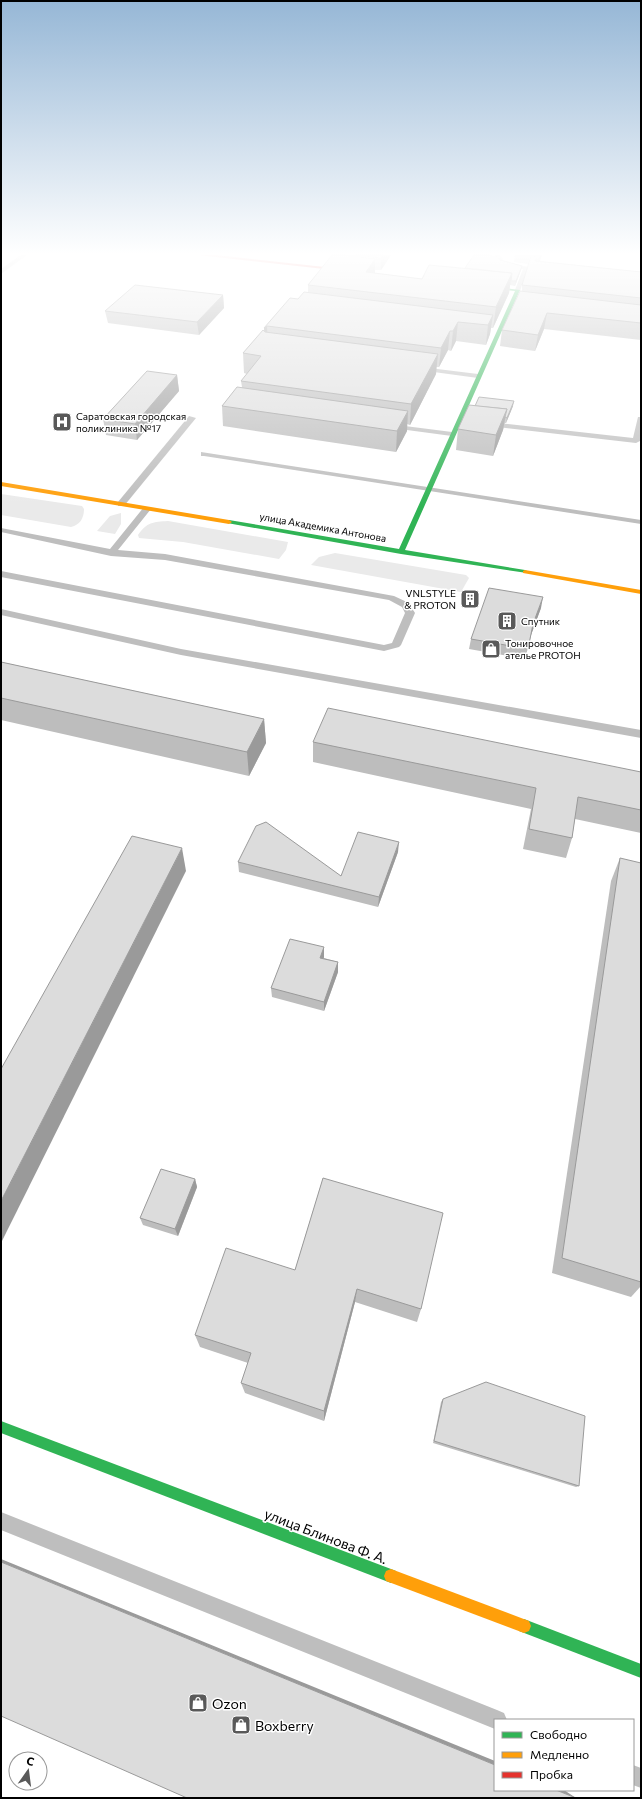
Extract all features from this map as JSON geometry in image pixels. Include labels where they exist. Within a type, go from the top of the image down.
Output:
[{"type":"street","points":[[402,552],[430,489],[452,434],[462,421],[491,339]]},
{"type":"street","name":"улица Академика Антонова","points":[[1,484],[641,592]]},
{"type":"street","name":"улица Блинова Ф. А.","points":[[1,1426],[641,1671]]},
{"type":"lane","points":[[416,368],[478,376]]},
{"type":"lane","points":[[121,504],[192,418]]},
{"type":"lane","points":[[481,423],[636,441],[641,419]]},
{"type":"lane","points":[[381,424],[452,434]]},
{"type":"lane","points":[[204,454],[641,522]]},
{"type":"lane","points":[[111,552],[147,509]]},
{"type":"lane","points":[[1,530],[111,552],[143,557],[165,557],[391,598],[406,605],[410,613],[396,645],[384,648],[1,574]]},
{"type":"lane","points":[[1,612],[181,652],[641,734]]},
{"type":"lane","points":[[1,1521],[495,1719]]},
{"type":"shaded area","points":[[1,494],[82,506],[84,509],[83,515],[79,523],[71,527],[1,515]]},
{"type":"shaded area","points":[[121,513],[121,524],[115,534],[97,531],[110,516]]},
{"type":"shaded area","points":[[168,521],[288,542],[286,550],[279,559],[183,542],[139,538],[138,535],[147,525],[154,522]]},
{"type":"shaded area","points":[[335,553],[466,575],[469,578],[461,592],[311,565],[319,557]]},
{"type":"building","points":[[255,339],[320,339],[438,354],[411,404],[241,381],[261,356],[243,353]]},
{"type":"building","points":[[369,339],[446,339],[441,348]]},
{"type":"building","points":[[147,371],[177,375],[135,424],[103,419]]},
{"type":"building","points":[[237,387],[408,411],[397,431],[222,406]]},
{"type":"building","points":[[479,397],[514,401],[507,418],[505,417],[507,409],[475,406]]},
{"type":"building","points":[[469,405],[507,409],[496,435],[458,429]]},
{"type":"building","name":"Спутник","points":[[489,588],[543,597],[533,624],[528,649],[471,639]]},
{"type":"building","points":[[1,662],[264,719],[247,752],[1,698]]},
{"type":"building","points":[[328,708],[641,772],[641,810],[578,797],[572,838],[529,829],[536,788],[313,742]]},
{"type":"building","points":[[266,822],[341,876],[358,832],[399,842],[379,897],[238,862],[256,826]]},
{"type":"building","points":[[132,836],[182,848],[1,1201],[1,1069]]},
{"type":"building","points":[[620,858],[641,863],[641,1282],[562,1258]]},
{"type":"building","points":[[290,939],[324,947],[320,958],[338,962],[324,1002],[271,988]]},
{"type":"building","points":[[161,1169],[195,1179],[175,1229],[140,1218]]},
{"type":"building","points":[[323,1178],[443,1213],[421,1309],[357,1289],[324,1411],[241,1383],[251,1353],[195,1335],[226,1248],[295,1270]]},
{"type":"building","points":[[486,1382],[585,1416],[579,1486],[434,1441],[443,1399]]},
{"type":"building","points":[[1,1562],[494,1765],[494,1791],[558,1791],[576,1798],[187,1798],[1,1716]]},
{"type":"traffic: fast","points":[[401,552],[496,339]]},
{"type":"traffic: fast","points":[[229,522],[525,572]]},
{"type":"traffic: fast","points":[[1,1427],[391,1576]]},
{"type":"traffic: fast","points":[[524,1626],[641,1671]]},
{"type":"traffic: slow","points":[[1,484],[229,522]]},
{"type":"traffic: slow","points":[[525,572],[641,592]]},
{"type":"traffic: slow","points":[[391,1576],[524,1626]]},
{"type":"place","name":"Саратовская городская поликлиника №17","points":[[62,422]]},
{"type":"place","name":"VNLSTYLE & PROTON","points":[[470,599]]},
{"type":"place","name":"Спутник","points":[[507,621]]},
{"type":"place","name":"Тонировочное ателье PROTOH","points":[[491,649]]},
{"type":"place","name":"Ozon","points":[[198,1703]]},
{"type":"place","name":"Boxberry","points":[[241,1725]]}]
